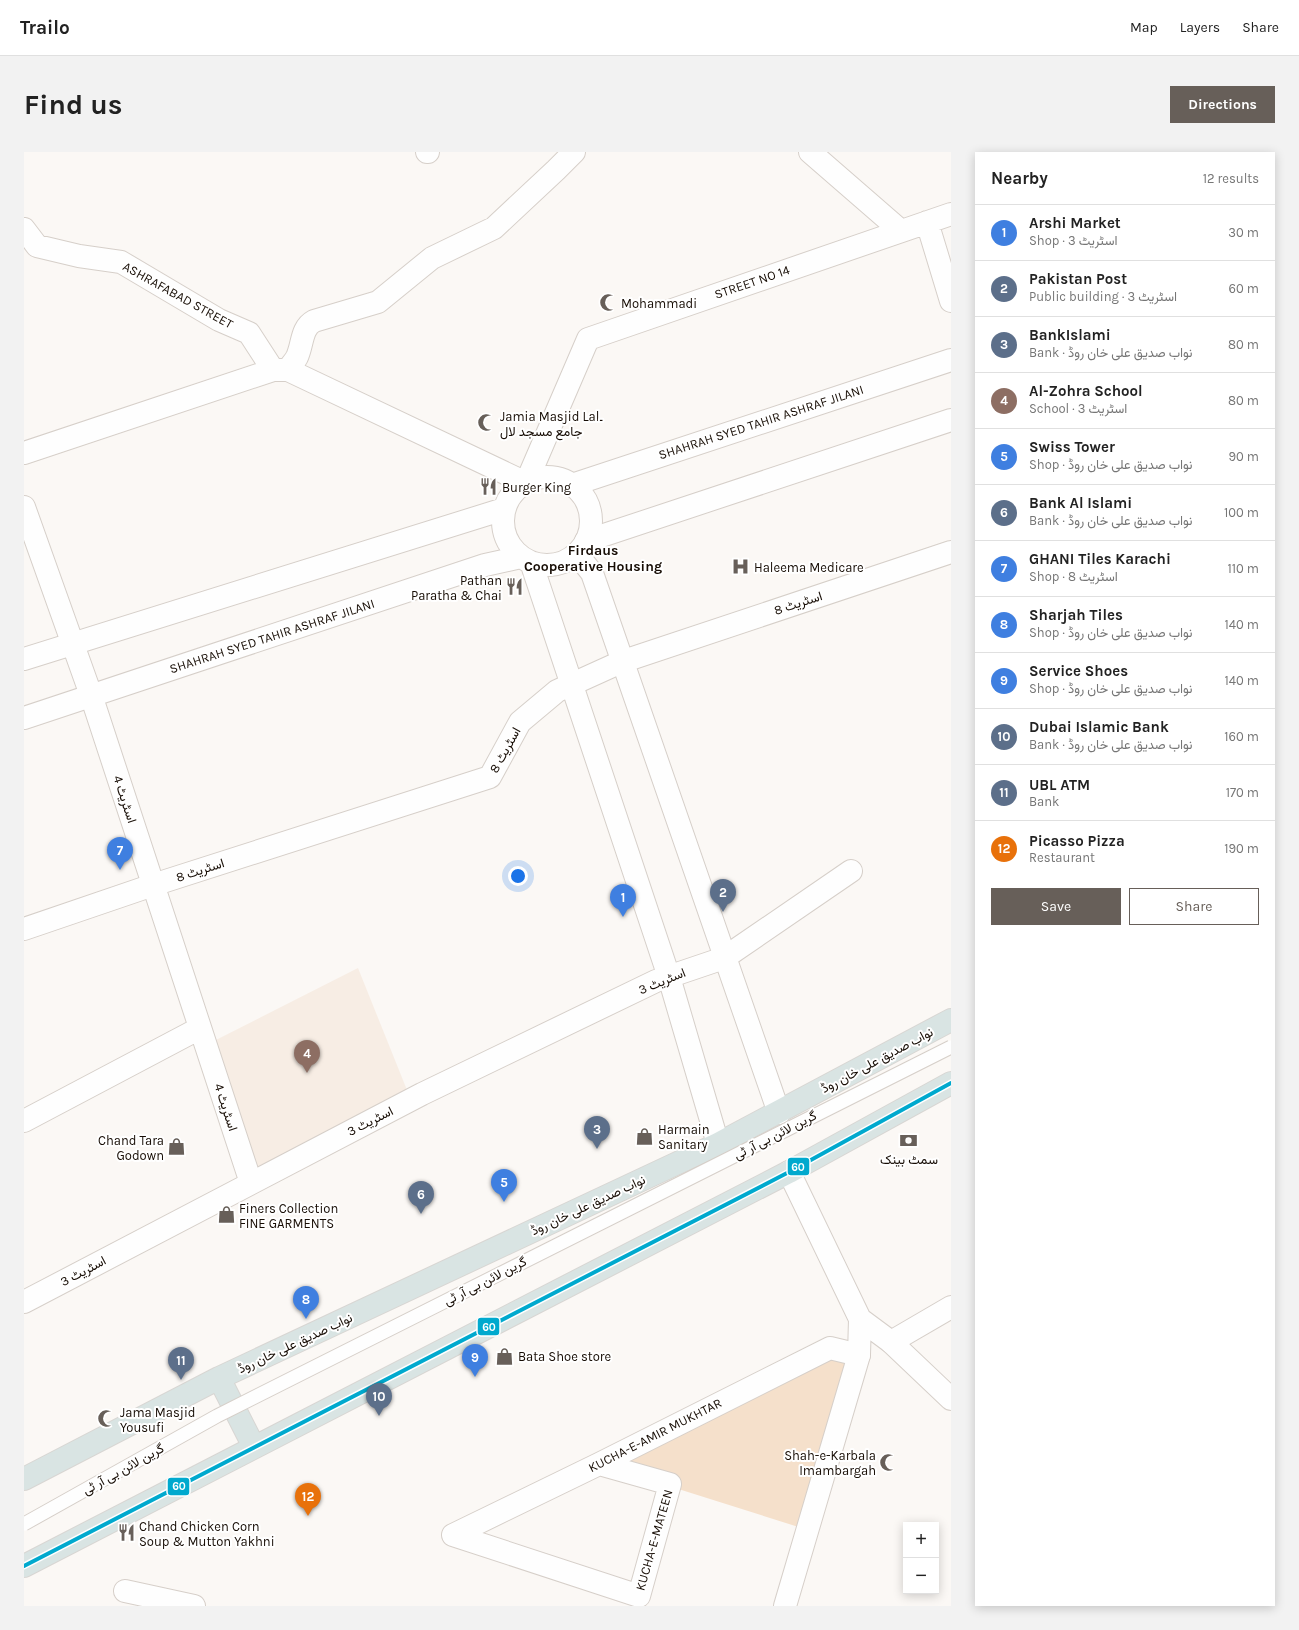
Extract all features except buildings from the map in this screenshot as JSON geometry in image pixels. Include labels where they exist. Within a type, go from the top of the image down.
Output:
[{"type":"main road","name":"نواب صدیق علی خان روڈ","points":[[24,1479],[219,1378],[718,1144],[951,1020]]},
{"type":"main road","points":[[24,1566],[789,1172],[951,1083]]},
{"type":"main road","points":[[219,1378],[254,1447]]},
{"type":"street","points":[[24,453],[280,370],[296,358],[305,328],[309,324],[314,321],[378,302],[432,258],[494,228],[574,152]]},
{"type":"street","points":[[810,152],[901,231]]},
{"type":"street","name":"STREET NO 14","points":[[526,482],[588,339],[951,214]]},
{"type":"street","points":[[927,222],[951,301]]},
{"type":"street","name":"ASHRAFABAD STREET","points":[[24,229],[37,246],[79,256],[121,262],[219,320],[249,333],[280,370]]},
{"type":"street","name":"SHAHRAH SYED TAHIR ASHRAF JILANI","points":[[572,485],[951,360]]},
{"type":"street","points":[[280,370],[526,482]]},
{"type":"street","points":[[779,1112],[724,958],[582,547],[590,527],[590,511],[583,496],[572,485],[556,478],[540,478],[526,482],[511,495],[504,509],[504,532],[510,546],[526,560],[546,566],[561,563],[582,547],[951,420]]},
{"type":"street","name":"اسٹریٹ 4","points":[[24,507],[91,695],[251,1183]]},
{"type":"street","points":[[24,659],[504,509]]},
{"type":"street","name":"اسٹریٹ 8","points":[[24,929],[153,884],[490,777],[520,722],[557,691],[571,684],[621,662],[951,552]]},
{"type":"street","points":[[526,560],[571,684],[669,977],[718,1144]]},
{"type":"street","name":"SHAHRAH SYED TAHIR ASHRAF JILANI","points":[[24,718],[485,565],[526,560]]},
{"type":"street","name":"اسٹریٹ 3","points":[[24,1302],[422,1094],[656,981],[724,958],[851,871]]},
{"type":"street","points":[[24,1121],[200,1028]]},
{"type":"street","points":[[785,1606],[859,1355],[860,1319],[789,1172]]},
{"type":"street","points":[[891,1342],[951,1307]]},
{"type":"street","points":[[860,1319],[891,1342],[951,1399]]},
{"type":"street","name":"KUCHA-E-AMIR MUKHTAR","points":[[453,1534],[599,1464],[830,1348],[859,1355]]},
{"type":"street","name":"KUCHA-E-MATEEN","points":[[453,1534],[639,1596],[670,1484],[599,1464]]},
{"type":"street","points":[[125,1591],[194,1606]]},
{"type":"lane","name":"گرین لائن بی آر ٹی","points":[[24,1524],[217,1416],[951,1047]]},
{"type":"shaded area","points":[[358,968],[411,1100],[251,1183],[206,1045]]},
{"type":"shaded area","points":[[830,1348],[859,1355],[808,1530],[599,1464]]},
{"type":"transit line","name":"60","points":[[24,1566],[789,1172],[951,1083]]},
{"type":"place","name":"Mohammadi","points":[[608,303]]},
{"type":"place","name":"Jamia Masjid Lal۔ جامع مسجد لال","points":[[487,423]]},
{"type":"place","name":"Burger King","points":[[489,487]]},
{"type":"place","name":"Haleema Medicare","points":[[741,567]]},
{"type":"place","name":"Pathan Paratha & Chai","points":[[515,587]]},
{"type":"place","name":"GHANI Tiles Karachi","points":[[120,870]]},
{"type":"place","name":"Pakistan Post","points":[[723,912]]},
{"type":"place","name":"Arshi Market","points":[[623,917]]},
{"type":"place","name":"Al-Zohra School","points":[[307,1073]]},
{"type":"place","name":"Harmain Sanitary","points":[[645,1136]]},
{"type":"place","name":"سمٹ بینک","points":[[909,1140]]},
{"type":"place","name":"Chand Tara Godown","points":[[177,1147]]},
{"type":"place","name":"BankIslami","points":[[597,1149]]},
{"type":"place","name":"Swiss Tower","points":[[504,1202]]},
{"type":"place","name":"Bank Al Islami","points":[[421,1214]]},
{"type":"place","name":"Finers Collection FINE GARMENTS","points":[[226,1215]]},
{"type":"place","name":"Sharjah Tiles","points":[[306,1319]]},
{"type":"place","name":"Bata Shoe store","points":[[505,1356]]},
{"type":"place","name":"Service Shoes","points":[[475,1377]]},
{"type":"place","name":"UBL ATM","points":[[181,1380]]},
{"type":"place","name":"Dubai Islamic Bank","points":[[379,1416]]},
{"type":"place","name":"Jama Masjid Yousufi","points":[[107,1419]]},
{"type":"place","name":"Shah-e-Karbala Imambargah","points":[[889,1462]]},
{"type":"place","name":"Picasso Pizza","points":[[308,1516]]},
{"type":"place","name":"Chand Chicken Corn Soup & Mutton Yakhni","points":[[126,1533]]},
{"type":"district","name":"Firdaus Cooperative Housing","points":[[593,558]]}]
